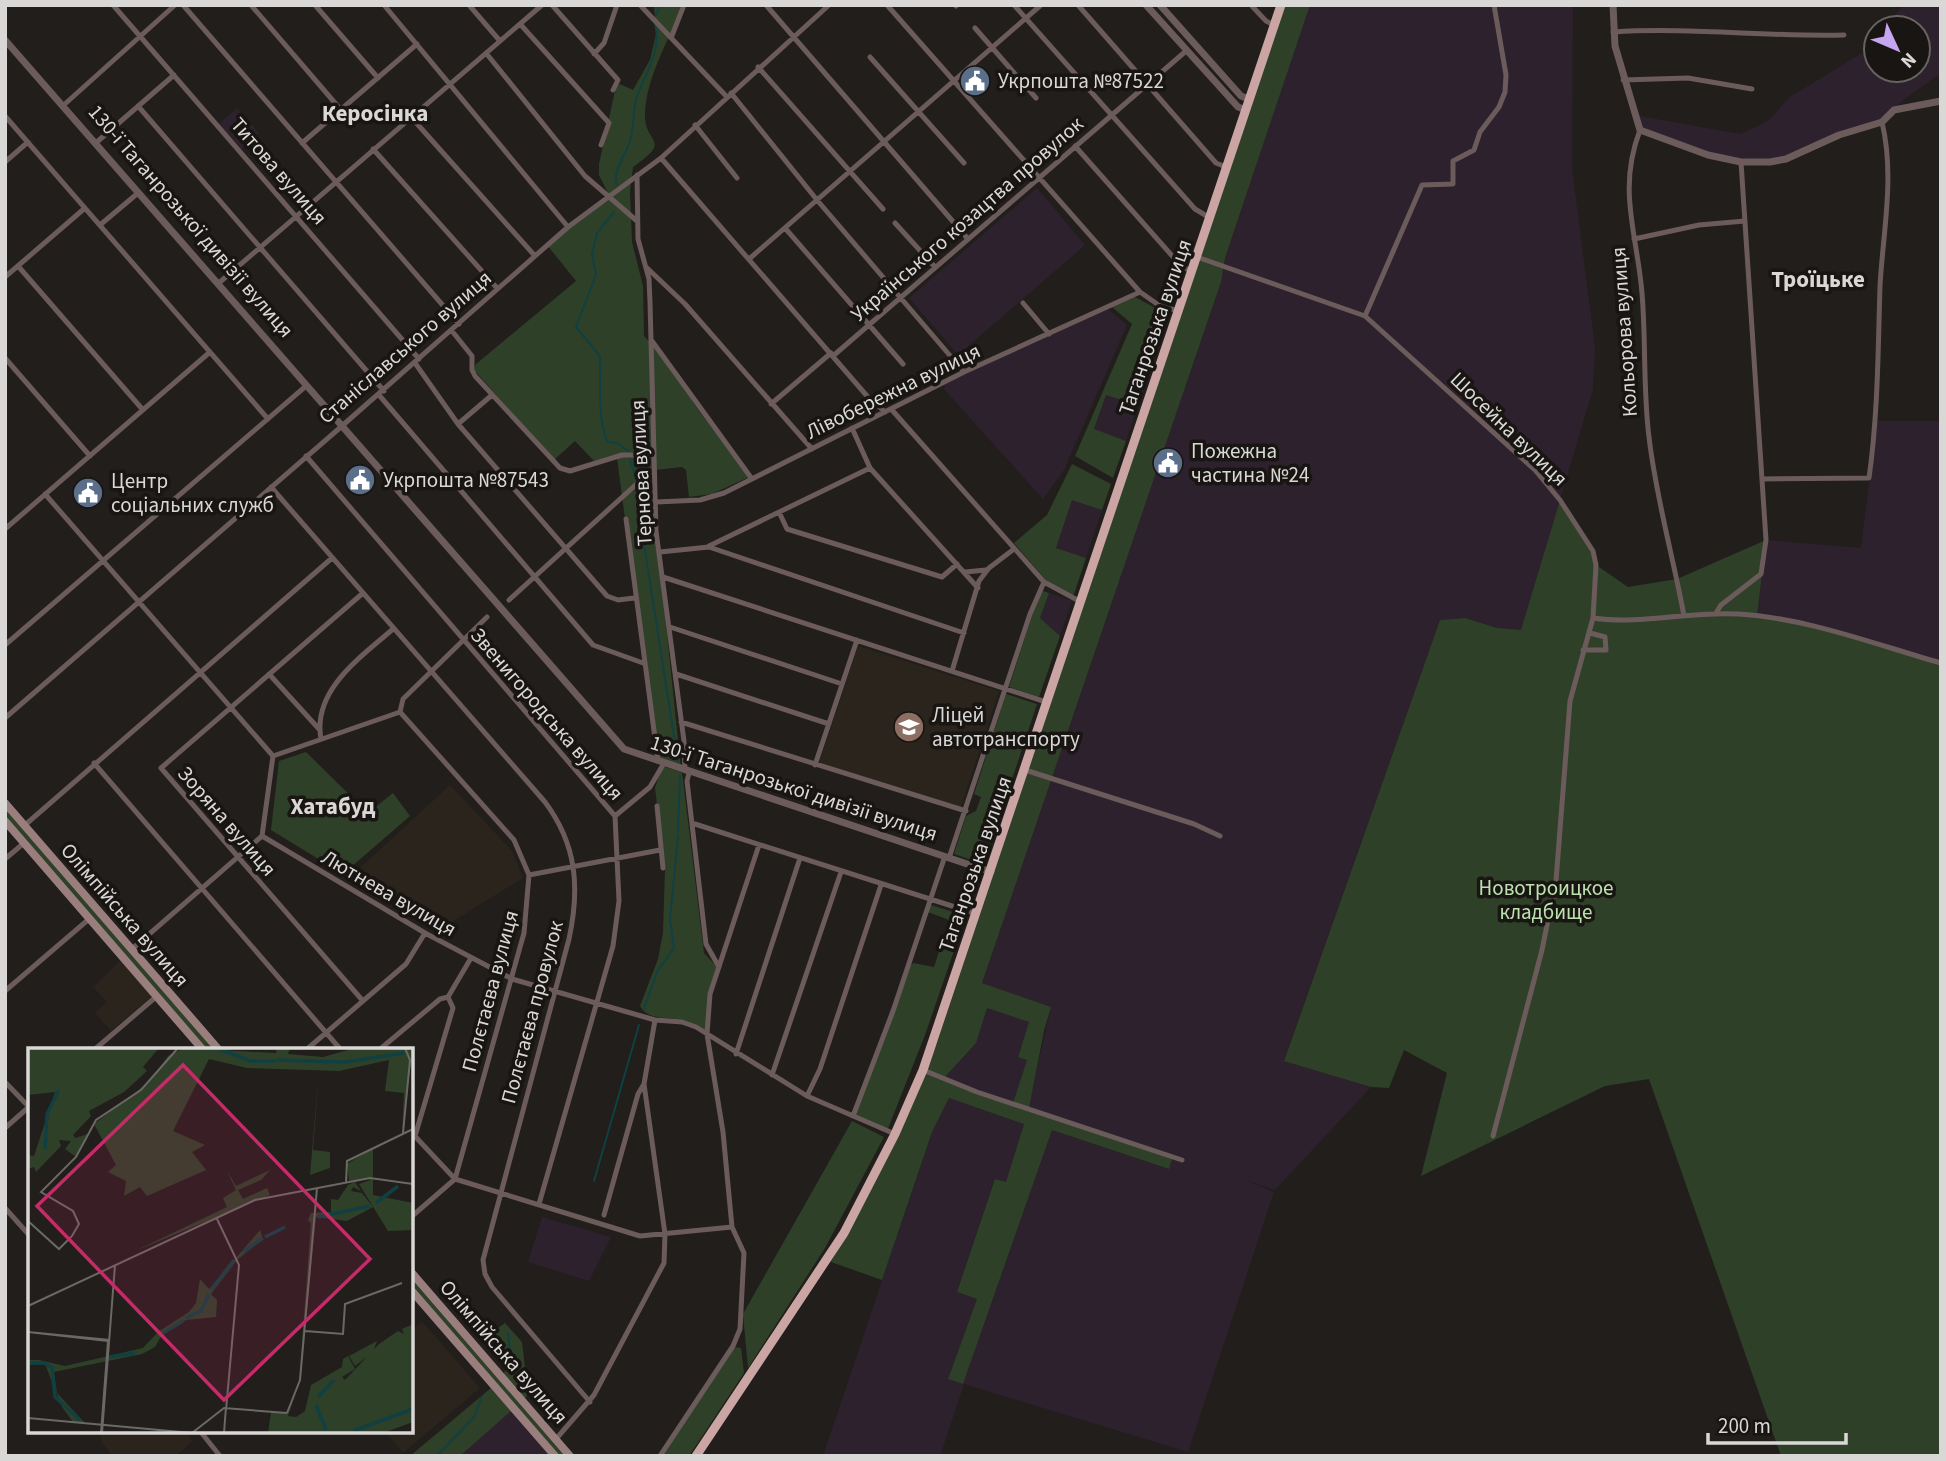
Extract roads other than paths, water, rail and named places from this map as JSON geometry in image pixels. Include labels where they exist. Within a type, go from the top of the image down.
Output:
[{"type":"highway","name":"Таганрозька вулиця","points":[[696,1456],[831,1253],[895,1134],[923,1070],[1179,311],[1188,270],[1197,257],[1281,5]]},
{"type":"main road","name":"Олімпійська вулиця","points":[[5,803],[217,1048]]},
{"type":"main road","name":"Олімпійська вулиця","points":[[5,821],[201,1048]]},
{"type":"main road","points":[[122,957],[132,949]]},
{"type":"main road","name":"Олімпійська вулиця","points":[[413,1274],[570,1456]]},
{"type":"main road","name":"Олімпійська вулиця","points":[[413,1292],[555,1456]]},
{"type":"main road","points":[[547,1446],[556,1439]]},
{"type":"street","name":"Титова вулиця","points":[[113,5],[297,215],[417,361],[458,424],[607,596],[618,600],[635,598]]},
{"type":"street","points":[[64,105],[175,5]]},
{"type":"street","points":[[183,5],[459,324]]},
{"type":"street","points":[[251,5],[341,110]]},
{"type":"street","points":[[315,5],[378,78]]},
{"type":"street","points":[[384,5],[568,227]]},
{"type":"street","points":[[468,5],[500,41]]},
{"type":"street","points":[[219,283],[542,5]]},
{"type":"street","points":[[552,5],[618,80],[613,90]]},
{"type":"street","points":[[594,54],[604,43],[617,5]]},
{"type":"street","points":[[640,5],[729,95],[964,372]]},
{"type":"street","points":[[671,38],[684,5]]},
{"type":"street","points":[[766,5],[968,239]]},
{"type":"street","points":[[887,5],[1140,292],[1160,306],[1179,311]]},
{"type":"street","points":[[1014,5],[1195,209],[1210,218]]},
{"type":"street","points":[[749,259],[1041,5]]},
{"type":"street","points":[[1077,5],[1216,163],[1226,167]]},
{"type":"street","points":[[1146,5],[1238,107],[1246,110]]},
{"type":"street","points":[[1160,5],[1241,96],[1249,99]]},
{"type":"street","points":[[1251,5],[1266,21],[1274,25]]},
{"type":"street","points":[[1365,316],[1422,185],[1453,184],[1453,162],[1474,150],[1480,132],[1499,107],[1505,92],[1506,75],[1494,5]]},
{"type":"street","points":[[1613,5],[1613,32],[1623,80],[1640,130],[1687,149],[1741,162],[1786,159],[1839,135],[1882,122],[1894,110],[1941,101]]},
{"type":"street","name":"Станіславського вулиця","points":[[5,718],[381,393],[568,227],[661,158],[826,6]]},
{"type":"street","points":[[521,24],[609,124],[601,145]]},
{"type":"street","points":[[975,28],[1035,98]]},
{"type":"street","points":[[1613,32],[1655,29],[1788,36],[1844,34]]},
{"type":"street","name":"130-ї Таганрозької дивізії вулиця","points":[[5,34],[64,105]]},
{"type":"street","name":"130-ї Таганрозької дивізії вулиця","points":[[5,40],[97,142],[624,749],[991,872]]},
{"type":"street","points":[[302,143],[417,44]]},
{"type":"street","name":"Українського козацтва провулок","points":[[771,404],[901,297],[1186,51]]},
{"type":"street","points":[[486,53],[585,176],[637,221]]},
{"type":"street","points":[[870,57],[964,163]]},
{"type":"street","points":[[758,67],[883,209]]},
{"type":"street","points":[[97,142],[174,75]]},
{"type":"street","points":[[1623,80],[1688,78],[1752,89]]},
{"type":"street","points":[[138,106],[593,645],[643,663]]},
{"type":"street","points":[[5,116],[268,419]]},
{"type":"street","points":[[411,117],[535,256]]},
{"type":"street","points":[[1762,479],[1869,478],[1877,422],[1880,284],[1889,168],[1882,122]]},
{"type":"street","points":[[695,125],[737,178]]},
{"type":"street","name":"Кольорова вулиця","points":[[1640,130],[1634,146],[1627,186],[1644,318],[1648,436],[1664,529],[1684,616]]},
{"type":"street","points":[[5,162],[28,142]]},
{"type":"street","points":[[1075,146],[1188,270]]},
{"type":"street","points":[[373,149],[497,288]]},
{"type":"street","points":[[661,158],[867,396],[889,411],[1044,582],[1081,602]]},
{"type":"street","points":[[1716,613],[1721,605],[1761,574],[1766,540],[1741,162]]},
{"type":"street","name":"Тернова вулиця","points":[[637,175],[638,244],[646,267],[652,341],[653,455],[660,552],[695,824],[706,944],[719,967]]},
{"type":"street","points":[[100,225],[139,192]]},
{"type":"street","points":[[5,277],[85,208]]},
{"type":"street","points":[[1634,239],[1699,225],[1745,221]]},
{"type":"street","points":[[895,223],[935,267]]},
{"type":"street","points":[[785,228],[903,364]]},
{"type":"street","name":"Шосейна вулиця","points":[[1197,257],[1365,316],[1535,470],[1560,500],[1593,551],[1596,565],[1593,618],[1570,701],[1556,881],[1542,950],[1493,1136]]},
{"type":"street","points":[[18,266],[143,410]]},
{"type":"street","points":[[646,267],[685,304],[811,449]]},
{"type":"street","name":"Лівобережна вулиця","points":[[656,502],[712,497],[964,372],[1140,292]]},
{"type":"street","points":[[1023,303],[1049,334]]},
{"type":"street","points":[[452,331],[472,356],[473,373],[555,465],[565,470],[617,456],[653,455]]},
{"type":"street","points":[[652,341],[752,479]]},
{"type":"street","points":[[6,527],[209,352]]},
{"type":"street","points":[[5,358],[89,456]]},
{"type":"street","points":[[5,645],[307,385]]},
{"type":"street","points":[[458,424],[492,395]]},
{"type":"street","points":[[852,428],[870,468],[978,588]]},
{"type":"street","name":"Звенигородська вулиця","points":[[306,456],[615,816],[619,856],[618,923],[598,1004],[539,1204]]},
{"type":"street","points":[[660,552],[709,547],[870,468]]},
{"type":"street","points":[[509,600],[641,480],[654,474]]},
{"type":"street","name":"Полєтаєва провулок","points":[[271,486],[553,813],[567,838],[575,865],[572,925],[556,993],[483,1253],[485,1274],[519,1321],[590,1402]]},
{"type":"street","points":[[45,495],[273,756],[262,836],[132,949]]},
{"type":"street","points":[[779,512],[787,529],[943,578],[957,564]]},
{"type":"street","name":"Тернова вулиця","points":[[626,519],[643,663],[661,762]]},
{"type":"street","points":[[709,547],[964,633]]},
{"type":"street","points":[[965,572],[981,573],[1014,549]]},
{"type":"street","points":[[25,825],[332,558]]},
{"type":"street","points":[[952,671],[978,588],[989,568]]},
{"type":"street","points":[[663,577],[1048,703]]},
{"type":"street","points":[[853,1116],[930,900],[966,811],[1044,582]]},
{"type":"street","name":"Зоряна вулиця","points":[[363,593],[161,768],[363,1001]]},
{"type":"street","points":[[1593,618],[1716,613],[1786,620],[1941,663]]},
{"type":"street","points":[[273,756],[400,712],[402,701],[488,617]]},
{"type":"street","points":[[670,627],[842,684]]},
{"type":"street","points":[[321,739],[319,729],[333,687],[344,672],[393,629]]},
{"type":"street","points":[[1583,650],[1606,650],[1605,637],[1590,633]]},
{"type":"street","points":[[815,765],[857,640]]},
{"type":"street","points":[[270,674],[319,729]]},
{"type":"street","points":[[676,674],[829,724]]},
{"type":"street","name":"Полєтаєва вулиця","points":[[400,712],[514,840],[529,875],[527,919],[455,1179]]},
{"type":"street","points":[[681,722],[966,811]]},
{"type":"street","points":[[615,816],[650,787],[661,762]]},
{"type":"street","points":[[94,763],[339,1048]]},
{"type":"street","points":[[1025,770],[1194,824],[1220,836]]},
{"type":"street","points":[[657,806],[663,868]]},
{"type":"street","points":[[695,824],[977,914]]},
{"type":"street","name":"Лютнева вулиця","points":[[262,836],[425,933],[512,979],[655,1020],[682,1022],[707,1034],[807,1096],[895,1134]]},
{"type":"street","points":[[5,859],[24,843]]},
{"type":"street","points":[[660,1456],[733,1346],[740,1329],[744,1253],[732,1227],[723,1132],[707,1034],[710,994],[759,845]]},
{"type":"street","points":[[529,875],[660,850]]},
{"type":"street","points":[[736,1054],[800,858]]},
{"type":"street","points":[[772,1075],[841,872]]},
{"type":"street","points":[[807,1096],[820,1069],[881,885]]},
{"type":"street","points":[[5,991],[89,919]]},
{"type":"street","points":[[308,1048],[407,963],[425,933]]},
{"type":"street","points":[[381,1048],[440,999],[448,997],[471,958]]},
{"type":"street","points":[[96,1048],[157,996]]},
{"type":"street","points":[[448,997],[453,1008],[413,1134],[455,1179],[640,1236],[732,1227]]},
{"type":"street","points":[[556,1439],[590,1402],[662,1268],[666,1252],[644,1084],[655,1020]]},
{"type":"street","points":[[923,1070],[977,1092],[1182,1160]]},
{"type":"street","points":[[5,1082],[28,1106]]},
{"type":"street","points":[[604,1215],[638,1094],[644,1084]]},
{"type":"street","points":[[5,1128],[28,1108]]},
{"type":"street","points":[[413,1215],[455,1179]]},
{"type":"street","points":[[5,1208],[28,1234]]},
{"type":"street","points":[[202,1433],[220,1456]]},
{"type":"waterway","points":[[656,15],[660,5]]},
{"type":"waterway","points":[[617,185],[617,170],[631,138],[637,96],[655,52],[655,24]]},
{"type":"waterway","points":[[614,212],[597,233],[592,254],[596,275],[576,327],[600,356],[601,410],[607,442],[617,443],[628,451]]},
{"type":"waterway","points":[[629,457],[635,475]]},
{"type":"waterway","points":[[638,486],[644,544],[678,762]]},
{"type":"waterway","points":[[678,832],[680,776]]},
{"type":"waterway","points":[[644,1009],[657,972],[674,948],[670,920],[678,836]]},
{"type":"waterway","points":[[594,1181],[639,1025]]},
{"type":"waterway","points":[[508,1333],[512,1372]]},
{"type":"waterway","points":[[437,1456],[475,1416],[481,1398]]},
{"type":"place","name":"Укрпошта №87522","points":[[975,81]]},
{"type":"place","name":"Пожежна частина №24","points":[[1168,463]]},
{"type":"place","name":"Укрпошта №87543","points":[[360,480]]},
{"type":"place","name":"Центр соціальних служб","points":[[88,493]]},
{"type":"place","name":"Ліцей автотранспорту","points":[[909,727]]},
{"type":"district","name":"Керосінка","points":[[375,113]]},
{"type":"district","name":"Троїцьке","points":[[1818,279]]},
{"type":"district","name":"Хатабуд","points":[[333,806]]},
{"type":"park label","name":"Новотроицкое кладбище","points":[[1546,900]]}]
